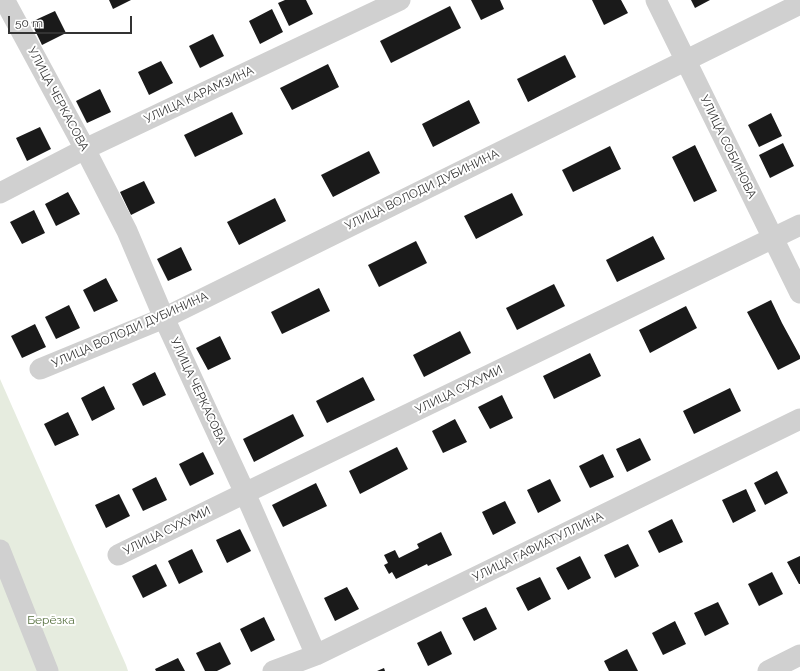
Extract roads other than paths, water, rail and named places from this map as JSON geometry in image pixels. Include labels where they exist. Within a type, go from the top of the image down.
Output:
[{"type":"street","name":"УЛИЦА КАРАМЗИНА","points":[[0,193],[85,149],[400,0]]},
{"type":"street","name":"УЛИЦА СОБИНОВА","points":[[656,0],[800,293]]},
{"type":"street","name":"УЛИЦА ЧЕРКАСОВА","points":[[6,3],[85,149],[127,231],[164,318],[245,493],[316,654]]},
{"type":"street","name":"УЛИЦА ВОЛОДИ ДУБИНИНА","points":[[40,369],[164,318],[800,4]]},
{"type":"street","name":"УЛИЦА СУХУМИ","points":[[118,555],[800,225]]},
{"type":"street","name":"УЛИЦА ГАФИАТУЛЛИНА","points":[[274,671],[316,654],[800,419]]},
{"type":"street","points":[[0,550],[48,671]]},
{"type":"street","points":[[768,671],[800,655]]},
{"type":"park label","name":"Берёзка","points":[[51,620]]}]
